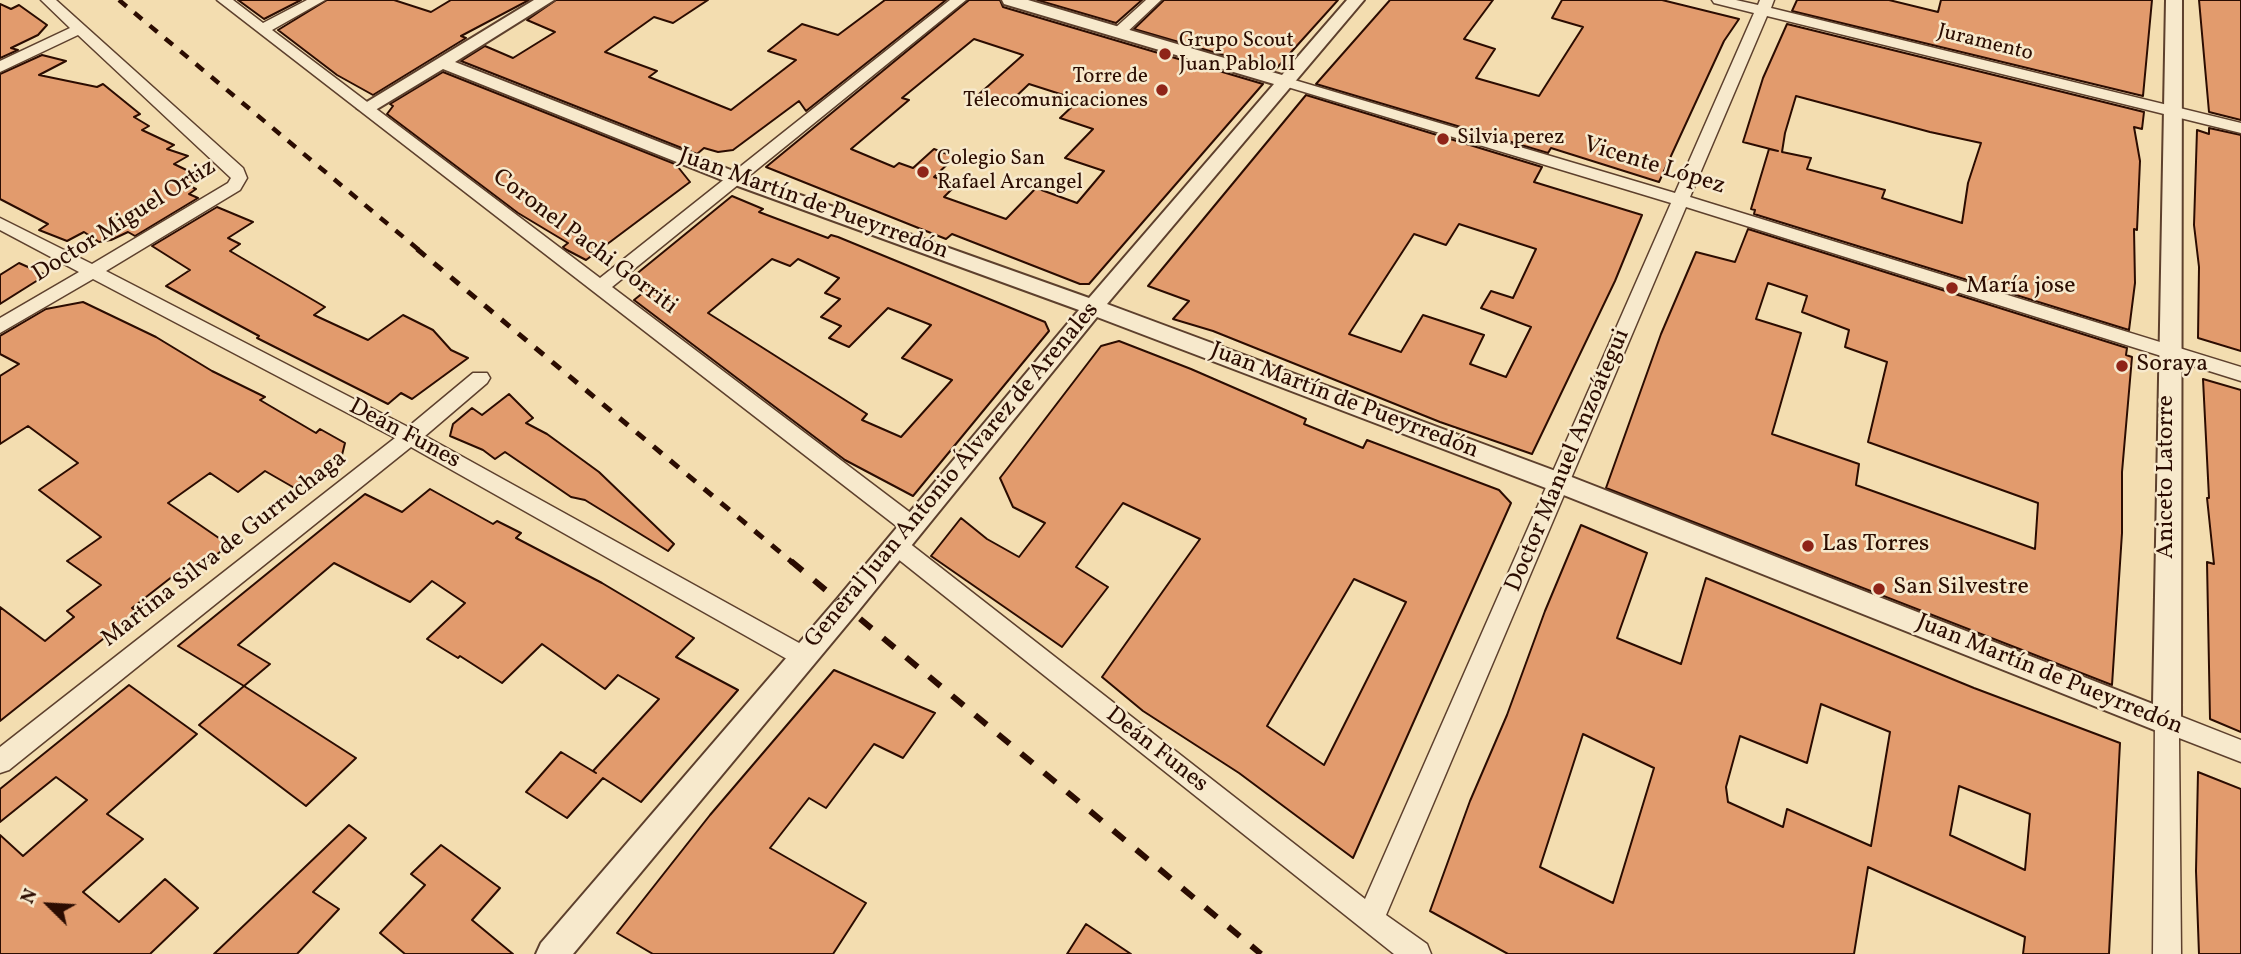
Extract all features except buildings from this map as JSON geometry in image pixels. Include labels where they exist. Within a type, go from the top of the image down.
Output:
[{"type":"street","points":[[0,66],[79,29],[48,0]]},
{"type":"street","name":"Coronel Pachi Gorriti","points":[[224,0],[601,287],[904,535]]},
{"type":"street","points":[[263,29],[318,0]]},
{"type":"street","points":[[366,108],[546,0]]},
{"type":"street","points":[[601,287],[734,177],[959,0]]},
{"type":"street","name":"Vicente López","points":[[1010,0],[1681,200],[2241,374]]},
{"type":"street","points":[[1119,32],[1154,0]]},
{"type":"street","name":"General Juan Antonio Álvarez de Arenales","points":[[552,954],[1093,307],[1356,0]]},
{"type":"street","name":"Juramento","points":[[1719,0],[1765,6],[2241,128]]},
{"type":"street","name":"Aniceto Latorre","points":[[2166,954],[2174,0]]},
{"type":"street","name":"Doctor Manuel Anzoátegui","points":[[1370,920],[1765,6]]},
{"type":"street","name":"Doctor Miguel Ortiz","points":[[0,327],[234,186],[239,178],[237,172],[79,29]]},
{"type":"street","name":"Juan Martín de Pueyrredón","points":[[443,63],[734,177],[1093,307],[1560,483],[2241,751]]},
{"type":"street","name":"Deán Funes","points":[[0,223],[410,437],[802,656]]},
{"type":"street","name":"Martina Silva de Gurruchaga","points":[[0,762],[480,379]]},
{"type":"street","name":"Deán Funes","points":[[904,535],[1370,920],[1417,954]]},
{"type":"railway","points":[[119,0],[419,250]]},
{"type":"railway","points":[[417,249],[793,563]]},
{"type":"railway","points":[[791,561],[1261,954]]},
{"type":"place","name":"Grupo Scout Juan Pablo II","points":[[1165,54]]},
{"type":"place","name":"Torre de Telecomunicaciones","points":[[1162,90]]},
{"type":"place","name":"Silvia perez","points":[[1443,139]]},
{"type":"place","name":"Colegio San Rafael Arcangel","points":[[923,172]]},
{"type":"place","name":"María jose","points":[[1952,288]]},
{"type":"place","name":"Soraya","points":[[2122,366]]},
{"type":"place","name":"Las Torres","points":[[1808,546]]},
{"type":"place","name":"San Silvestre","points":[[1879,589]]}]
